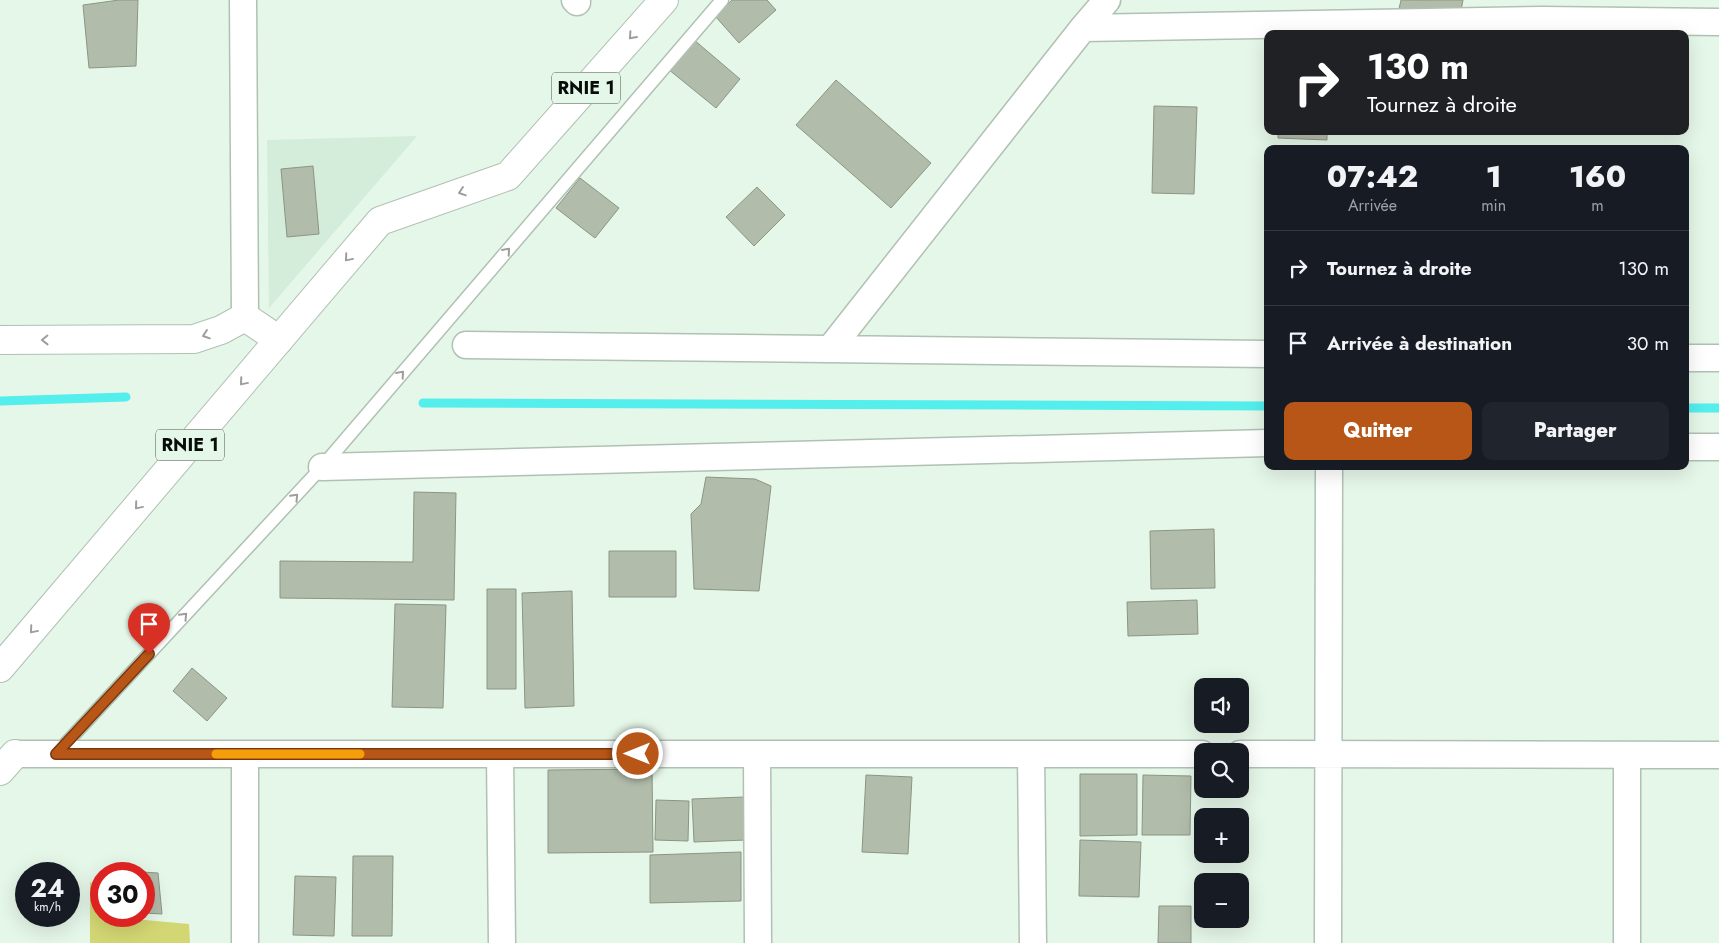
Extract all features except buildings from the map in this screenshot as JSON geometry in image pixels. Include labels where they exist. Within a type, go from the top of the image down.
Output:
[{"type":"main road","name":"RNIE 1","points":[[0,668],[380,221],[508,176],[664,0]]},
{"type":"main road","points":[[0,340],[194,339],[221,330],[245,317],[279,340]]},
{"type":"street","points":[[243,0],[245,317]]},
{"type":"street","points":[[830,349],[1107,0]]},
{"type":"street","points":[[1083,28],[1542,20],[1719,22]]},
{"type":"street","points":[[466,345],[1264,354]]},
{"type":"street","points":[[1689,358],[1719,358]]},
{"type":"street","points":[[322,467],[1264,443]]},
{"type":"street","points":[[1689,447],[1719,447]]},
{"type":"street","points":[[1328,943],[1329,470]]},
{"type":"street","points":[[8,763],[56,754],[1194,754]]},
{"type":"street","points":[[245,754],[245,943]]},
{"type":"street","points":[[500,754],[502,943]]},
{"type":"street","points":[[757,754],[758,943]]},
{"type":"street","points":[[1031,754],[1033,943]]},
{"type":"street","points":[[1249,754],[1719,755]]},
{"type":"street","points":[[1627,755],[1627,943]]},
{"type":"lane","points":[[56,754],[322,467],[722,0]]},
{"type":"shaded area","points":[[417,136],[269,308],[267,140]]},
{"type":"green space","points":[[155,921],[189,924],[190,943],[90,943],[90,927],[155,927]]},
{"type":"waterway","points":[[0,401],[126,397]]},
{"type":"waterway","points":[[423,403],[1264,406]]},
{"type":"waterway","points":[[1689,408],[1719,408]]},
{"type":"slow traffic","points":[[216,754],[360,754]]},
{"type":"route","points":[[149,654],[56,754],[638,754]]}]
